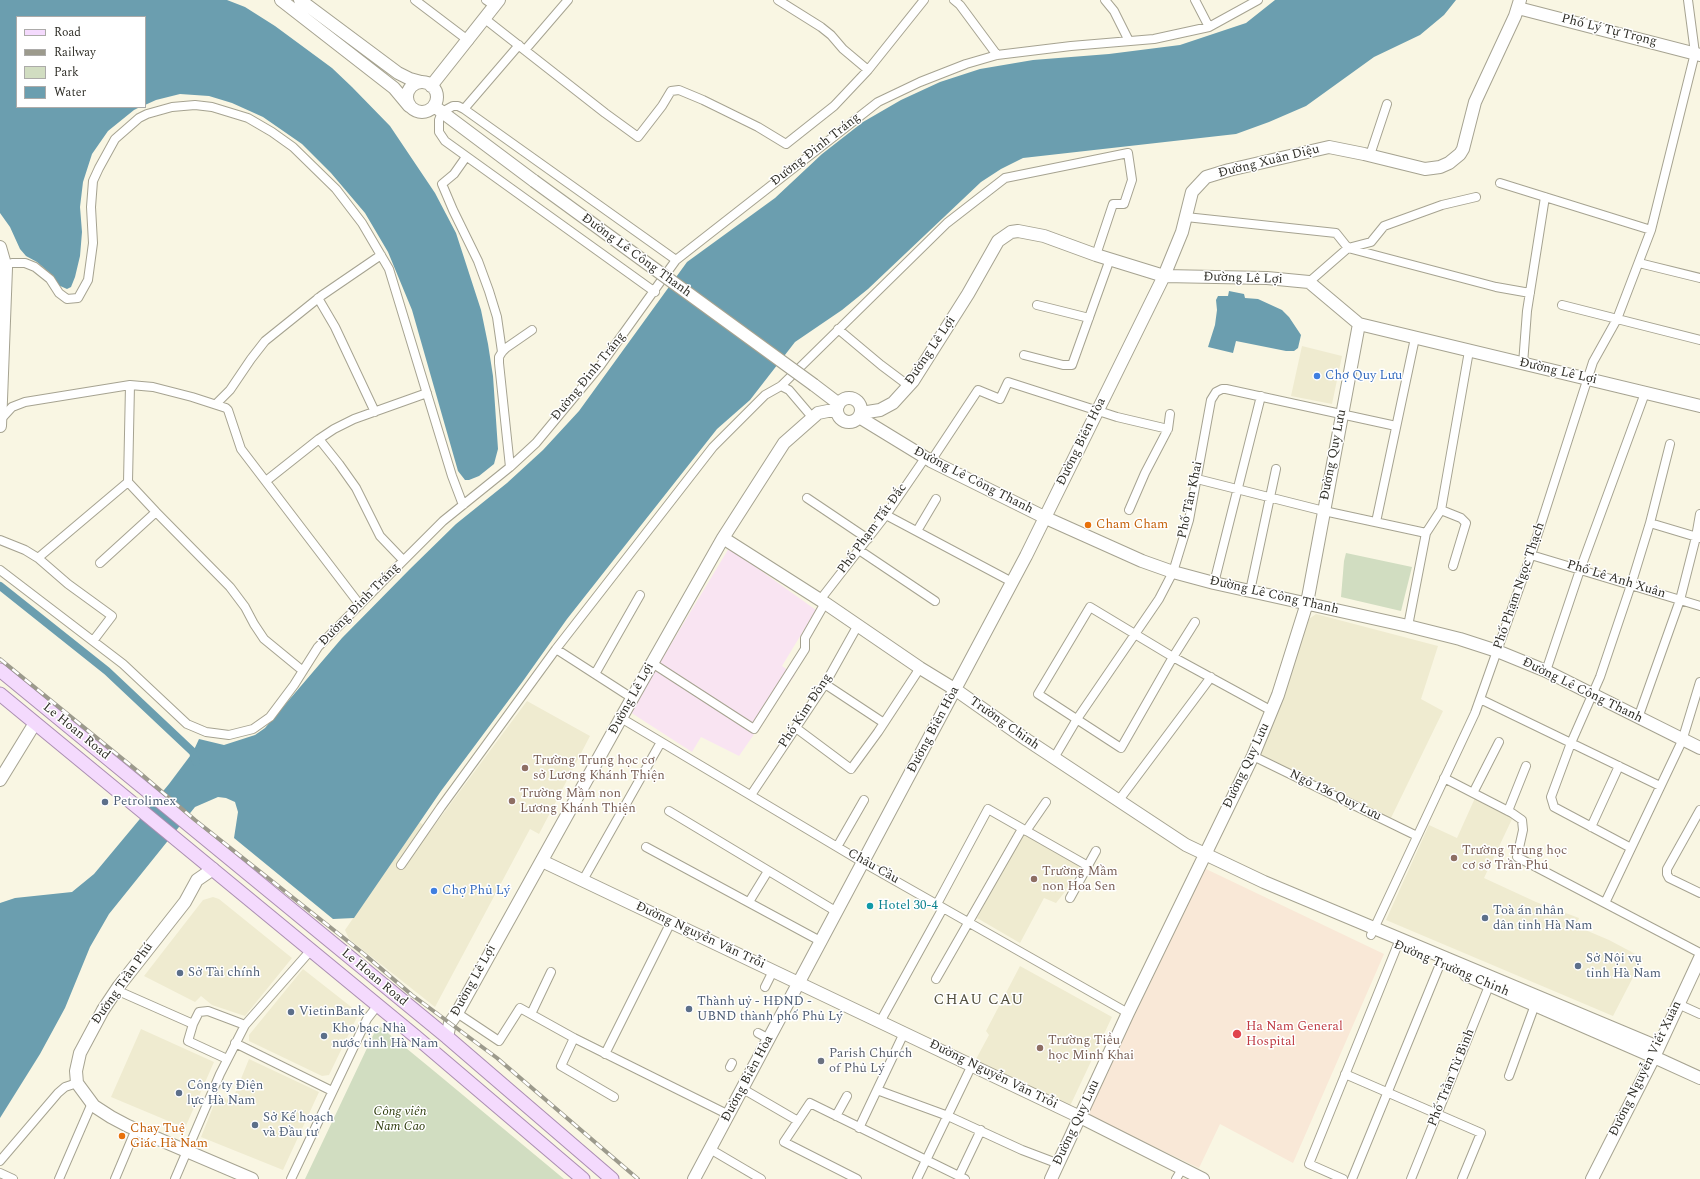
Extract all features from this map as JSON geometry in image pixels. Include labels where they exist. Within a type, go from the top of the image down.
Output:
[{"type":"main road","name":"Le Hoan Road","points":[[0,670],[446,1037],[612,1179]]},
{"type":"main road","name":"Le Hoan Road","points":[[0,694],[435,1052],[584,1179]]},
{"type":"main road","points":[[213,869],[225,854]]},
{"type":"main road","points":[[435,1052],[446,1037]]},
{"type":"street","points":[[281,0],[394,88],[413,110],[422,112],[458,106],[676,260]]},
{"type":"street","points":[[300,0],[398,73],[426,84],[436,92],[440,120],[439,132],[445,141],[655,292]]},
{"type":"street","points":[[415,0],[469,40]]},
{"type":"street","points":[[464,110],[568,0]]},
{"type":"street","points":[[778,0],[821,27],[831,35],[843,49],[868,70]]},
{"type":"street","points":[[485,19],[638,137],[662,106],[671,91],[679,90],[758,127],[786,144],[834,106],[868,70],[924,0]]},
{"type":"street","points":[[954,0],[960,5],[997,56]]},
{"type":"street","points":[[1105,0],[1114,11],[1129,41]]},
{"type":"street","points":[[1195,0],[1209,27]]},
{"type":"street","name":"Đường Đinh Tráng","points":[[0,570],[124,664],[187,724],[206,732],[229,735],[253,729],[270,717],[303,671],[318,647],[403,560],[442,521],[510,467],[536,443],[600,366],[655,292],[676,260],[878,102],[920,82],[966,64],[997,56],[1071,46],[1154,39],[1209,27],[1258,0]]},
{"type":"street","points":[[1688,0],[1698,54]]},
{"type":"street","points":[[409,106],[407,101],[408,91],[412,86],[426,84],[469,40],[485,19],[493,2]]},
{"type":"street","name":"Phố Lý Tự Trọng","points":[[1519,4],[1698,54]]},
{"type":"street","name":"Đường Xuân Diệu","points":[[1164,276],[1182,232],[1192,192],[1206,177],[1229,170],[1329,147],[1432,169],[1449,163],[1460,154],[1476,102],[1519,4]]},
{"type":"street","name":"Phố Phạm Ngọc Thạch","points":[[1373,932],[1480,699],[1531,555],[1593,362],[1618,319],[1651,230],[1698,54]]},
{"type":"street","points":[[1370,155],[1387,104]]},
{"type":"street","points":[[5,266],[12,263],[25,263],[35,266],[50,279],[59,292],[67,299],[78,298],[88,280],[93,243],[91,207],[93,181],[116,139],[139,118],[147,114],[172,107],[212,107],[248,118],[272,132],[293,147],[336,189],[362,223],[389,269],[452,476],[463,505]]},
{"type":"street","name":"Đường Lê Công Thanh","points":[[438,109],[534,181],[814,385],[838,408]]},
{"type":"street","points":[[401,865],[440,807],[556,650],[714,447],[765,395],[781,386],[947,223],[1005,178],[1128,153],[1132,180],[1124,204],[1113,204],[1096,255]]},
{"type":"street","points":[[466,157],[454,174],[442,184],[478,261],[489,291],[496,318],[502,352],[499,363],[510,467]]},
{"type":"street","points":[[1500,182],[1651,230]]},
{"type":"street","points":[[1309,282],[1348,248],[1371,242],[1384,226],[1442,205],[1476,197]]},
{"type":"street","points":[[1524,364],[1530,293],[1545,197]]},
{"type":"street","points":[[1186,217],[1336,233],[1348,248],[1496,287],[1530,293]]},
{"type":"street","name":"Đường Lê Lợi","points":[[860,415],[880,410],[893,403],[908,386],[968,294],[998,241],[1005,236],[1018,231],[1030,233],[1110,260],[1164,276],[1267,278],[1309,282],[1359,324],[1524,364],[1589,378],[1700,406]]},
{"type":"street","points":[[0,247],[5,266],[2,315],[1,422]]},
{"type":"street","points":[[216,404],[230,390],[265,341],[318,298],[381,255]]},
{"type":"street","points":[[1024,355],[1062,365],[1072,365],[1110,260]]},
{"type":"street","points":[[1639,263],[1700,278]]},
{"type":"street","name":"Đường Biên Hòa","points":[[694,1179],[799,982],[822,942],[1046,518],[1164,276]]},
{"type":"street","points":[[318,298],[335,327],[375,412]]},
{"type":"street","points":[[1036,305],[1089,318]]},
{"type":"street","points":[[1562,305],[1700,340]]},
{"type":"street","name":"Đường Quy Lưu","points":[[1052,1179],[1128,1013],[1253,756],[1272,711],[1307,603],[1359,324]]},
{"type":"street","points":[[838,329],[908,386]]},
{"type":"street","points":[[502,352],[532,330]]},
{"type":"street","points":[[1376,522],[1415,338]]},
{"type":"street","points":[[1408,626],[1426,533],[1441,510],[1470,350]]},
{"type":"street","name":"Phố Phạm Tất Đắc","points":[[652,663],[754,729],[806,649],[805,638],[823,602],[859,550],[928,460],[978,390],[1000,399],[1008,382],[1098,410]]},
{"type":"street","points":[[130,384],[128,482],[230,587],[245,607],[264,639],[303,671]]},
{"type":"street","points":[[1,422],[12,407],[25,402],[130,384],[153,388],[216,404],[228,410],[239,445],[360,605]]},
{"type":"street","points":[[781,386],[789,390],[812,417]]},
{"type":"street","name":"Phố Tân Khai","points":[[1054,758],[1077,719],[1136,635],[1159,599],[1173,572],[1189,520],[1211,400],[1216,392],[1226,389],[1342,413],[1396,426]]},
{"type":"street","points":[[266,481],[319,439],[354,419],[427,393]]},
{"type":"street","points":[[1546,671],[1580,570],[1645,393]]},
{"type":"street","points":[[1214,583],[1261,396]]},
{"type":"street","points":[[846,399],[854,399],[860,404],[860,415],[854,421],[847,422],[840,418],[838,408],[846,399]]},
{"type":"street","name":"Đường Lê Lợi","points":[[446,1037],[450,1023],[723,538],[784,443],[818,413],[838,408]]},
{"type":"street","points":[[1098,410],[1116,417],[1168,429]]},
{"type":"street","points":[[1129,510],[1145,473],[1168,429],[1170,414]]},
{"type":"street","name":"Đường Lê Công Thanh","points":[[860,415],[928,460],[1046,518],[1142,561],[1173,572],[1214,583],[1408,626],[1460,639],[1497,651],[1546,671],[1700,748]]},
{"type":"street","points":[[319,439],[356,488],[380,536],[403,560]]},
{"type":"street","points":[[1631,848],[1554,807],[1551,797],[1600,677],[1650,524],[1670,444]]},
{"type":"street","points":[[1250,591],[1276,469]]},
{"type":"street","points":[[1197,479],[1324,511],[1426,533]]},
{"type":"street","points":[[38,558],[128,482]]},
{"type":"street","points":[[807,498],[868,538]]},
{"type":"street","points":[[917,531],[936,499]]},
{"type":"street","points":[[1441,510],[1461,518],[1466,523],[1453,566]]},
{"type":"street","points":[[100,563],[156,512]]},
{"type":"street","points":[[1638,718],[1680,600],[1698,538],[1700,514]]},
{"type":"street","points":[[886,515],[1012,582]]},
{"type":"street","points":[[1650,524],[1698,538]]},
{"type":"street","name":"Trường Chinh","points":[[723,538],[858,625],[920,668],[956,690],[1054,758],[1204,858]]},
{"type":"street","points":[[0,540],[25,550],[38,558],[68,584],[112,616],[93,641]]},
{"type":"street","points":[[859,550],[935,601]]},
{"type":"street","name":"Phố Lê Anh Xuân","points":[[1531,555],[1700,606]]},
{"type":"street","points":[[595,674],[640,595]]},
{"type":"street","points":[[1195,622],[1174,657],[1121,748],[1038,694],[1090,606],[1174,657],[1272,711]]},
{"type":"street","name":"Phố Kim Đồng","points":[[751,795],[825,684],[858,625]]},
{"type":"street","points":[[556,650],[632,698]]},
{"type":"street","points":[[796,728],[851,769],[884,723],[920,668]]},
{"type":"street","points":[[1119,800],[1211,677]]},
{"type":"street","points":[[1605,903],[1682,740],[1700,682]]},
{"type":"street","points":[[825,684],[884,723]]},
{"type":"street","points":[[1480,699],[1660,786]]},
{"type":"street","name":"Châu Cầu","points":[[621,718],[864,863],[1128,1013]]},
{"type":"street","points":[[0,780],[35,723]]},
{"type":"street","points":[[583,880],[661,742]]},
{"type":"street","points":[[1473,793],[1499,742]]},
{"type":"street","name":"Ngõ 136 Quy Lưu","points":[[1253,756],[1418,836]]},
{"type":"street","points":[[1508,811],[1526,766]]},
{"type":"street","points":[[1591,826],[1619,766]]},
{"type":"street","points":[[1444,778],[1508,811],[1522,820],[1523,830],[1517,857],[1700,953]]},
{"type":"street","points":[[837,847],[864,800]]},
{"type":"street","points":[[936,979],[1024,830],[1046,802]]},
{"type":"street","points":[[880,1022],[988,809],[1088,866]]},
{"type":"street","points":[[1700,810],[1668,869],[1667,874],[1669,878],[1700,893]]},
{"type":"street","points":[[669,811],[837,912]]},
{"type":"street","points":[[646,847],[822,942]]},
{"type":"street","points":[[1070,898],[1096,851]]},
{"type":"street","name":"Đường Trường Chinh","points":[[1204,858],[1278,892],[1656,1052],[1699,1076]]},
{"type":"street","name":"Đường Nguyễn Văn Trỗi","points":[[542,861],[1080,1117],[1179,1174],[1203,1179]]},
{"type":"street","name":"Đường Trần Phú","points":[[77,1083],[76,1071],[80,1053],[92,1029],[116,990],[184,902],[197,880],[213,869]]},
{"type":"street","points":[[749,902],[768,871]]},
{"type":"street","points":[[605,1054],[671,922]]},
{"type":"street","points":[[1343,1179],[1309,1164],[1399,942]]},
{"type":"street","points":[[175,1179],[227,1059],[245,1025],[311,950]]},
{"type":"street","name":"Đường Nguyễn Viết Xuân","points":[[1592,1179],[1656,1052],[1700,958]]},
{"type":"street","points":[[1352,1179],[1441,960]]},
{"type":"street","points":[[765,987],[773,970]]},
{"type":"street","points":[[531,1014],[551,972]]},
{"type":"street","name":"Phố Trần Tử Bình","points":[[1411,1179],[1491,981]]},
{"type":"street","points":[[116,990],[193,1024]]},
{"type":"street","points":[[1509,1076],[1536,1001]]},
{"type":"street","points":[[1678,1004],[1700,1014]]},
{"type":"street","points":[[291,1179],[367,1019],[378,1005]]},
{"type":"street","points":[[457,1013],[499,1041],[520,1008],[605,1054],[728,1115]]},
{"type":"street","points":[[227,1059],[190,1042],[188,1039],[199,1012],[204,1010],[245,1025]]},
{"type":"street","points":[[758,1033],[769,1038]]},
{"type":"street","points":[[859,1128],[904,1033]]},
{"type":"street","points":[[574,1038],[561,1066],[614,1097]]},
{"type":"street","points":[[235,1043],[332,1091]]},
{"type":"street","points":[[917,1179],[972,1066]]},
{"type":"street","points":[[1345,1074],[1438,1115],[1481,1132],[1462,1179]]},
{"type":"street","points":[[0,1161],[58,1093],[77,1083],[92,1103],[111,1117],[187,1151],[236,1176],[252,1179]]},
{"type":"street","points":[[743,1089],[798,1121]]},
{"type":"street","points":[[877,1090],[948,1116],[1022,1150],[1059,1164]]},
{"type":"street","points":[[836,1116],[846,1096]]},
{"type":"street","points":[[60,1179],[92,1103]]},
{"type":"street","points":[[857,1179],[847,1177],[784,1142],[810,1103],[962,1178],[981,1130]]},
{"type":"street","points":[[115,1179],[136,1129]]},
{"type":"street","points":[[710,1149],[761,1179]]},
{"type":"street","points":[[0,1173],[13,1179]]},
{"type":"shaded area","name":"Chợ Quy Lưu","points":[[1302,346],[1342,356],[1332,404],[1291,396]]},
{"type":"shaded area","points":[[729,548],[816,610],[782,666],[795,675],[739,756],[701,737],[692,752],[630,712]]},
{"type":"shaded area","points":[[1316,614],[1438,646],[1421,699],[1443,711],[1390,820],[1257,754],[1282,700],[1309,619]]},
{"type":"shaded area","name":"Chợ Phủ Lý","points":[[527,701],[590,736],[539,834],[530,829],[435,1007],[349,939],[345,930],[419,822],[431,830]]},
{"type":"shaded area","points":[[1475,798],[1513,817],[1484,878],[1536,902],[1579,918],[1576,926],[1609,940],[1643,958],[1613,1016],[1386,920],[1429,825],[1457,838]]},
{"type":"shaded area","name":"Trường Mầm non Hoa Sen","points":[[1021,835],[1025,835],[1079,866],[1064,893],[1056,903],[1044,898],[1020,943],[977,918]]},
{"type":"shaded area","name":"Ha Nam General Hospital","points":[[1206,869],[1384,954],[1293,1163],[1220,1124],[1199,1168],[1087,1115],[1201,873]]},
{"type":"shaded area","points":[[213,897],[219,899],[292,958],[245,1016],[212,1005],[201,996],[195,1002],[144,976],[203,900]]},
{"type":"shaded area","name":"Trường Tiểu học Minh Khai","points":[[1020,966],[1112,1017],[1070,1106],[975,1061],[989,1035],[986,1031]]},
{"type":"shaded area","points":[[303,969],[359,1013],[329,1075],[322,1076],[249,1041],[249,1035]]},
{"type":"shaded area","points":[[141,1029],[214,1062],[185,1128],[111,1097]]},
{"type":"shaded area","name":"Sở Kế hoạch và Đầu tư","points":[[249,1059],[319,1092],[283,1170],[201,1137],[218,1095],[232,1101]]},
{"type":"green space","points":[[1346,553],[1412,567],[1401,611],[1341,597]]},
{"type":"green space","name":"Công viên Nam Cao","points":[[378,1025],[434,1071],[564,1179],[305,1179]]},
{"type":"water","points":[[0,0],[227,0],[245,7],[275,26],[332,68],[352,87],[390,126],[435,193],[456,233],[481,310],[493,376],[498,449],[494,464],[479,476],[469,480],[465,480],[458,471],[412,310],[388,252],[365,213],[331,173],[302,144],[263,117],[232,103],[209,96],[180,94],[156,100],[146,105],[146,16],[16,16],[16,108],[138,108],[108,131],[92,154],[83,182],[80,207],[82,232],[80,256],[71,287],[67,289],[58,285],[51,274],[37,262],[26,256],[20,249],[10,227],[0,213]]},
{"type":"water","points":[[1275,0],[1456,0],[1444,15],[1420,35],[1374,57],[1306,106],[1269,122],[1236,134],[1023,158],[1001,169],[981,182],[868,289],[842,310],[795,342],[750,400],[717,429],[567,619],[441,791],[354,918],[333,919],[234,838],[238,812],[235,802],[226,798],[218,797],[195,807],[109,914],[90,947],[65,1008],[40,1054],[0,1118],[0,903],[15,898],[72,892],[94,874],[169,784],[193,752],[199,739],[224,745],[255,735],[265,728],[342,638],[410,569],[456,524],[507,483],[543,450],[579,411],[687,262],[775,198],[822,154],[863,122],[901,100],[940,82],[980,69],[1033,60],[1109,54],[1180,45],[1246,23]]},
{"type":"water","points":[[1229,291],[1244,294],[1245,298],[1258,299],[1282,310],[1289,317],[1301,335],[1298,348],[1294,351],[1286,351],[1236,341],[1233,353],[1208,347],[1215,325],[1217,310],[1216,300],[1218,296],[1228,296]]},
{"type":"waterway","points":[[0,586],[107,671],[193,752],[196,762]]},
{"type":"railway","points":[[0,659],[140,773],[195,820],[364,954],[412,995],[497,1058],[638,1179]]},
{"type":"place","name":"Chợ Quy Lưu","points":[[1317,376]]},
{"type":"place","name":"Cham Cham","points":[[1088,525]]},
{"type":"place","name":"Trường Trung học cơ sở Lương Khánh Thiện","points":[[525,768]]},
{"type":"place","name":"Trường Mầm non Lương Khánh Thiện","points":[[512,801]]},
{"type":"place","name":"Petrolimex","points":[[105,802]]},
{"type":"place","name":"Trường Trung học cơ sở Trần Phú","points":[[1454,858]]},
{"type":"place","name":"Trường Mầm non Hoa Sen","points":[[1034,879]]},
{"type":"place","name":"Chợ Phủ Lý","points":[[434,891]]},
{"type":"place","name":"Hotel 30-4","points":[[870,906]]},
{"type":"place","name":"Toà án nhân dân tỉnh Hà Nam","points":[[1485,918]]},
{"type":"place","name":"Sở Nội vụ tỉnh Hà Nam","points":[[1578,966]]},
{"type":"place","name":"Sở Tài chính","points":[[180,973]]},
{"type":"place","name":"Thành uỷ - HĐND - UBND thành phố Phủ Lý","points":[[689,1009]]},
{"type":"place","name":"VietinBank","points":[[291,1012]]},
{"type":"place","name":"Ha Nam General Hospital","points":[[1237,1034]]},
{"type":"place","name":"Kho bạc Nhà nước tỉnh Hà Nam","points":[[324,1036]]},
{"type":"place","name":"Trường Tiểu học Minh Khai","points":[[1040,1048]]},
{"type":"place","name":"Parish Church of Phủ Lý","points":[[821,1061]]},
{"type":"place","name":"Công ty Điện lực Hà Nam","points":[[179,1093]]},
{"type":"place","name":"Sở Kế hoạch và Đầu tư","points":[[255,1125]]},
{"type":"place","name":"Chay Tuệ Giác Hà Nam","points":[[122,1136]]},
{"type":"district","name":"CHAU CAU","points":[[979,1001]]}]
